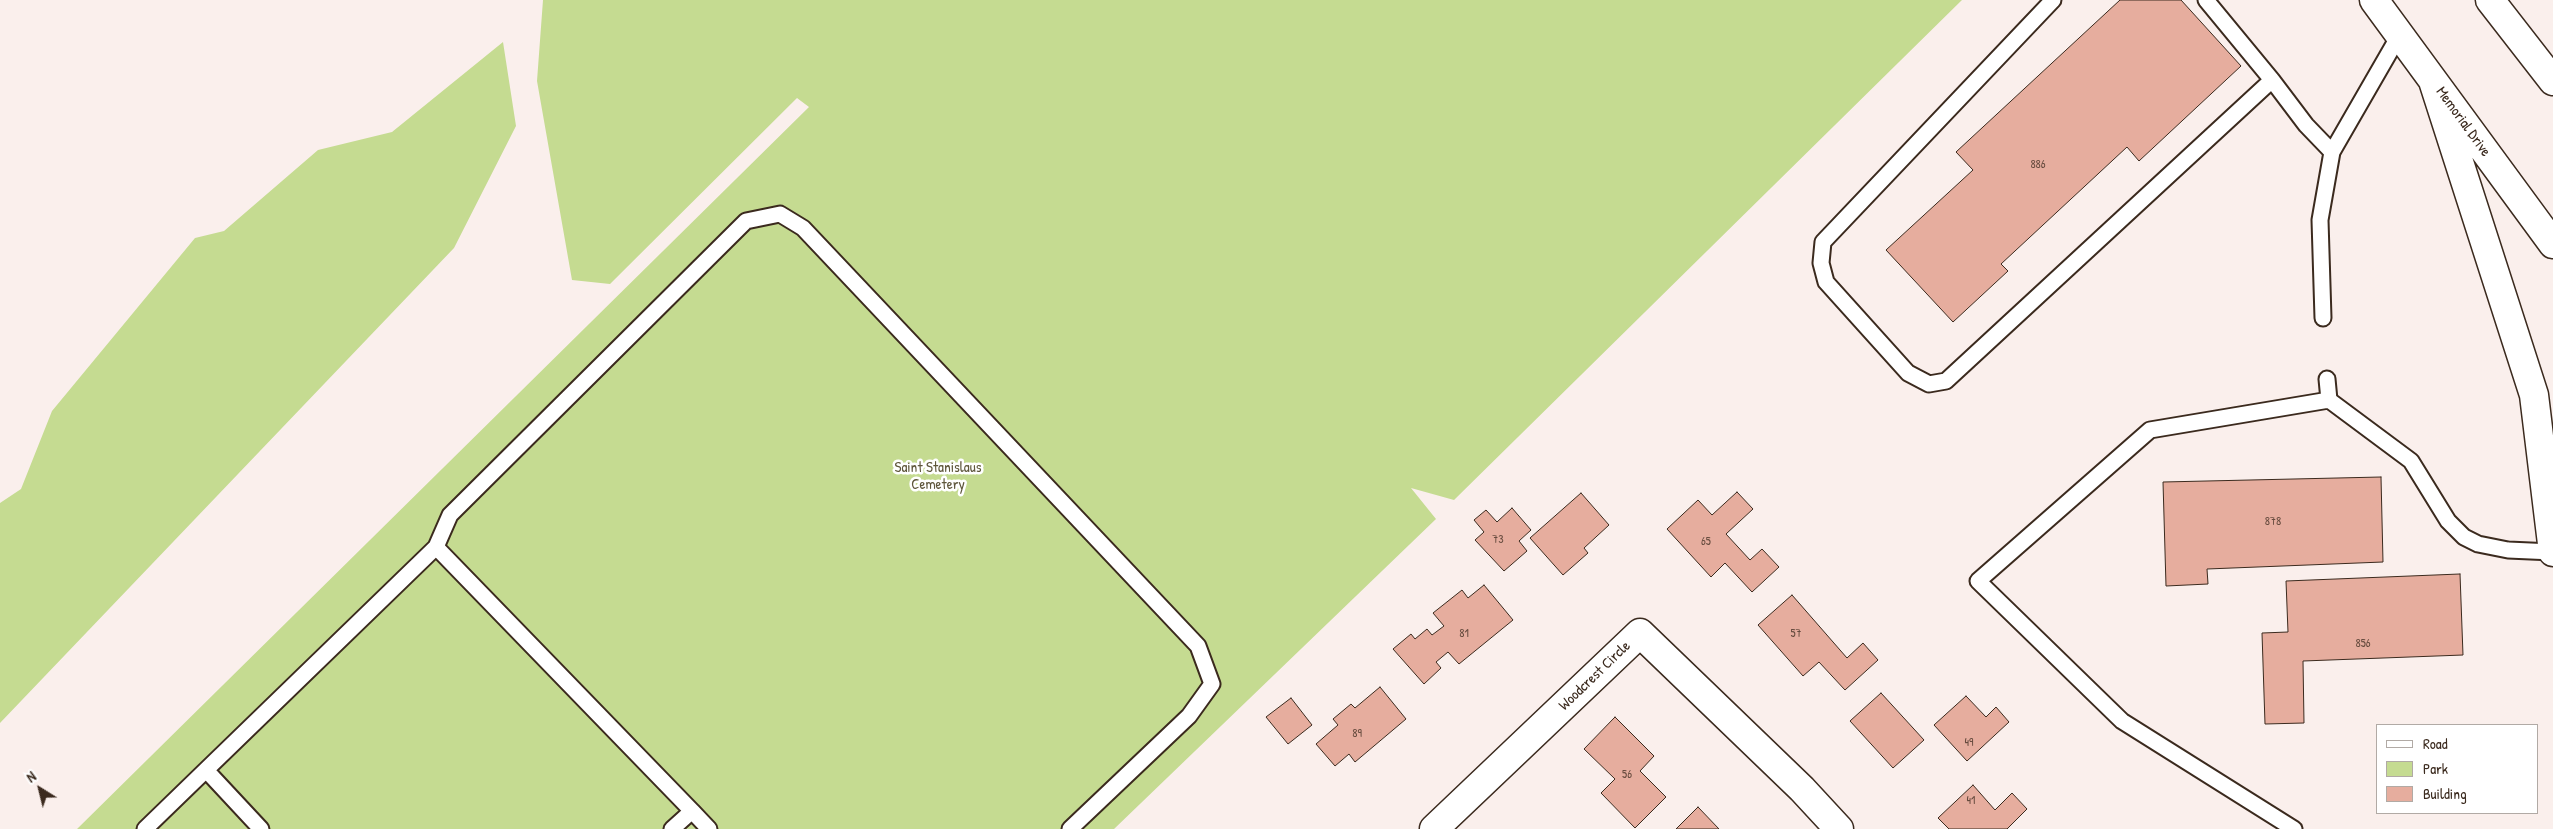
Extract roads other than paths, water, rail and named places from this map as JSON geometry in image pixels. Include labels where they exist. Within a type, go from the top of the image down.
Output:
[{"type":"main road","name":"Memorial Drive","points":[[2374,0],[2553,244]]},
{"type":"main road","points":[[2490,0],[2553,81]]},
{"type":"main road","points":[[2433,81],[2534,395],[2553,552]]},
{"type":"main road","name":"Woodcrest Circle","points":[[1434,829],[1640,633],[1802,788],[1839,829]]},
{"type":"lane","points":[[2053,0],[1823,242],[1821,263],[1826,282],[1908,374],[1929,384],[1946,381],[2272,80]]},
{"type":"lane","points":[[2206,0],[2272,80],[2306,125],[2332,152]]},
{"type":"lane","points":[[2323,318],[2320,220],[2332,152],[2400,34]]},
{"type":"lane","points":[[145,829],[436,546],[450,515],[746,221],[780,214],[802,228],[1198,646],[1212,684],[1189,716],[1070,829]]},
{"type":"lane","points":[[2327,379],[2329,400]]},
{"type":"lane","points":[[2294,829],[2122,721],[1978,581],[2150,430],[2329,400],[2411,461],[2448,521],[2464,537],[2478,544],[2508,550],[2553,552]]},
{"type":"lane","points":[[436,546],[709,829]]},
{"type":"lane","points":[[206,770],[261,829]]},
{"type":"lane","points":[[672,829],[692,811]]},
{"type":"park label","name":"Saint Stanislaus Cemetery","points":[[938,476]]}]
